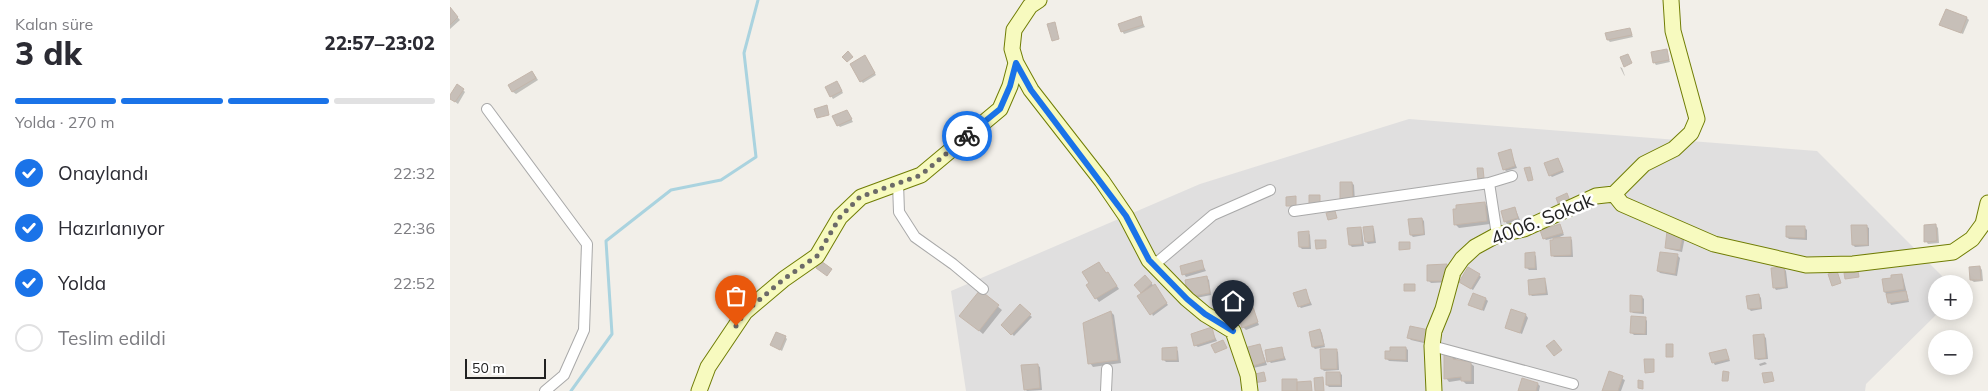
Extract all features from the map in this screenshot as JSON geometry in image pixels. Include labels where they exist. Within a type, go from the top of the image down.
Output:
[{"type":"street","points":[[1671,0],[1673,31],[1697,119],[1691,133],[1674,149],[1644,164],[1614,194],[1622,204],[1714,244],[1806,265],[1853,264],[1953,252],[1972,239],[1983,224],[1988,203]]},
{"type":"street","points":[[1032,2],[1014,30],[1012,49],[1016,63],[1031,90],[1126,216],[1149,260],[1187,299],[1205,314],[1233,331],[1248,375],[1250,391]]},
{"type":"street","points":[[699,391],[708,368],[745,312],[784,279],[817,256],[840,217],[860,197],[921,175],[1000,109],[1010,86],[1016,63]]},
{"type":"street","points":[[486,109],[587,244],[584,330],[564,375],[545,391]]},
{"type":"street","points":[[1294,211],[1489,183],[1512,176]]},
{"type":"street","points":[[898,183],[899,212],[915,237],[953,264],[983,289]]},
{"type":"street","points":[[1489,183],[1497,235]]},
{"type":"street","points":[[1154,265],[1213,214],[1270,190]]},
{"type":"street","name":"4006. Sokak","points":[[1434,391],[1432,346],[1434,331],[1443,309],[1453,272],[1462,260],[1475,247],[1497,235],[1524,228],[1596,196],[1614,194]]},
{"type":"street","points":[[1432,346],[1572,384]]},
{"type":"street","points":[[1106,391],[1107,369]]},
{"type":"shaded area","points":[[1409,119],[1817,151],[1941,275],[1928,275],[1928,320],[1931,320],[1866,384],[1865,391],[966,391],[951,291],[1200,184]]},
{"type":"building","points":[[450,7],[458,17],[450,25]]},
{"type":"building","points":[[1946,9],[1967,17],[1961,33],[1939,25]]},
{"type":"building","points":[[1141,16],[1143,25],[1121,32],[1118,24]]},
{"type":"building","points":[[1055,22],[1059,39],[1052,41],[1047,24]]},
{"type":"building","points":[[1630,28],[1632,35],[1607,40],[1605,33]]},
{"type":"building","points":[[1667,49],[1669,60],[1653,63],[1651,52]]},
{"type":"building","points":[[848,51],[853,57],[847,62],[842,57]]},
{"type":"building","points":[[1628,54],[1632,63],[1624,67],[1620,57]]},
{"type":"building","points":[[865,55],[875,73],[860,82],[850,64]]},
{"type":"building","points":[[532,71],[536,78],[512,92],[508,85]]},
{"type":"building","points":[[837,81],[842,91],[830,97],[825,87]]},
{"type":"building","points":[[457,84],[464,89],[455,102],[450,99],[450,95]]},
{"type":"building","points":[[827,105],[829,115],[817,118],[814,109]]},
{"type":"building","points":[[847,110],[852,119],[837,126],[832,116]]},
{"type":"building","points":[[1511,149],[1515,166],[1503,170],[1498,153]]},
{"type":"building","points":[[1558,158],[1563,170],[1549,176],[1544,163]]},
{"type":"building","points":[[1530,167],[1533,180],[1528,181],[1524,168]]},
{"type":"building","points":[[1477,168],[1483,168],[1484,178],[1478,179]]},
{"type":"building","points":[[1340,182],[1352,182],[1353,200],[1340,201]]},
{"type":"building","points":[[1567,193],[1570,201],[1559,206],[1556,198]]},
{"type":"building","points":[[1309,195],[1320,195],[1320,204],[1309,204]]},
{"type":"building","points":[[1296,196],[1296,206],[1286,206],[1286,197]]},
{"type":"building","points":[[1485,202],[1487,221],[1454,225],[1453,209],[1456,209],[1456,205]]},
{"type":"building","points":[[1515,207],[1518,218],[1504,222],[1501,211]]},
{"type":"building","points":[[1335,211],[1337,218],[1328,220],[1326,213]]},
{"type":"building","points":[[1422,218],[1424,234],[1410,235],[1408,219]]},
{"type":"building","points":[[1560,224],[1563,233],[1543,239],[1540,230]]},
{"type":"building","points":[[1936,224],[1937,241],[1924,242],[1924,225]]},
{"type":"building","points":[[1851,225],[1867,225],[1868,245],[1852,245]]},
{"type":"building","points":[[1373,226],[1374,241],[1365,242],[1363,227]]},
{"type":"building","points":[[1786,226],[1805,226],[1805,238],[1786,237]]},
{"type":"building","points":[[1361,227],[1362,244],[1349,245],[1347,228]]},
{"type":"building","points":[[1309,231],[1309,247],[1299,247],[1298,232]]},
{"type":"building","points":[[1667,231],[1683,233],[1680,250],[1665,248]]},
{"type":"building","points":[[1571,237],[1571,255],[1551,256],[1550,240],[1553,240],[1553,238]]},
{"type":"building","points":[[1315,240],[1326,240],[1326,248],[1316,249]]},
{"type":"building","points":[[1399,242],[1410,242],[1410,249],[1399,250]]},
{"type":"building","points":[[1535,252],[1535,268],[1525,268],[1525,253]]},
{"type":"building","points":[[1660,252],[1678,254],[1675,274],[1657,271]]},
{"type":"building","points":[[1202,260],[1204,269],[1182,275],[1180,266]]},
{"type":"building","points":[[821,261],[832,269],[827,276],[816,268]]},
{"type":"building","points":[[1099,262],[1117,286],[1095,299],[1086,285],[1089,283],[1082,272]]},
{"type":"building","points":[[1447,264],[1447,281],[1427,281],[1427,265]]},
{"type":"building","points":[[1980,266],[1981,280],[1973,280],[1973,275],[1970,275],[1969,267]]},
{"type":"building","points":[[1468,267],[1480,274],[1471,289],[1459,282]]},
{"type":"building","points":[[1784,267],[1786,287],[1773,288],[1771,268]]},
{"type":"building","points":[[1837,271],[1841,283],[1832,286],[1828,274]]},
{"type":"building","points":[[1858,271],[1859,277],[1845,279],[1844,273]]},
{"type":"building","points":[[1902,274],[1904,289],[1884,292],[1882,279],[1891,278],[1891,275]]},
{"type":"building","points":[[1145,275],[1152,283],[1141,293],[1134,285]]},
{"type":"building","points":[[1207,276],[1210,293],[1188,297],[1185,280]]},
{"type":"building","points":[[1545,278],[1546,293],[1529,295],[1528,280]]},
{"type":"building","points":[[1155,284],[1167,303],[1150,315],[1137,296]]},
{"type":"building","points":[[1404,284],[1415,284],[1415,291],[1404,291]]},
{"type":"building","points":[[1306,289],[1310,303],[1298,307],[1293,293]]},
{"type":"building","points":[[980,290],[999,305],[979,331],[959,316]]},
{"type":"building","points":[[1906,291],[1908,300],[1888,303],[1886,294]]},
{"type":"building","points":[[1473,293],[1486,298],[1482,310],[1468,305]]},
{"type":"building","points":[[1759,294],[1761,308],[1748,309],[1746,296]]},
{"type":"building","points":[[1630,295],[1642,296],[1642,312],[1630,312]]},
{"type":"building","points":[[1020,304],[1031,314],[1011,335],[1001,325]]},
{"type":"building","points":[[1252,304],[1258,322],[1242,328],[1236,310]]},
{"type":"building","points":[[1511,309],[1526,314],[1520,333],[1505,328]]},
{"type":"building","points":[[1111,311],[1118,360],[1088,364],[1083,323]]},
{"type":"building","points":[[1631,316],[1646,317],[1645,334],[1630,333]]},
{"type":"building","points":[[1410,326],[1429,330],[1426,342],[1407,338]]},
{"type":"building","points":[[1212,327],[1215,339],[1194,346],[1191,334]]},
{"type":"building","points":[[1320,329],[1324,345],[1312,347],[1309,332]]},
{"type":"building","points":[[776,332],[786,336],[780,350],[770,345]]},
{"type":"building","points":[[1764,334],[1766,358],[1755,359],[1753,335]]},
{"type":"building","points":[[1223,340],[1227,348],[1215,353],[1211,345]]},
{"type":"building","points":[[1554,340],[1562,350],[1554,356],[1546,346]]},
{"type":"building","points":[[1260,344],[1265,362],[1250,367],[1244,348]]},
{"type":"building","points":[[1666,344],[1673,344],[1673,357],[1666,357]]},
{"type":"building","points":[[1177,347],[1177,360],[1162,360],[1162,348]]},
{"type":"building","points":[[1282,347],[1284,358],[1267,362],[1265,350]]},
{"type":"building","points":[[1390,347],[1406,347],[1406,360],[1385,359],[1385,351],[1390,351]]},
{"type":"building","points":[[1320,349],[1337,349],[1337,369],[1321,369]]},
{"type":"building","points":[[1726,349],[1729,359],[1712,363],[1709,353]]},
{"type":"building","points":[[1444,353],[1453,353],[1453,359],[1471,362],[1471,381],[1461,381],[1461,377],[1444,379]]},
{"type":"building","points":[[1644,359],[1654,359],[1654,372],[1645,373]]},
{"type":"building","points":[[1038,364],[1040,388],[1024,390],[1021,365]]},
{"type":"building","points":[[1609,371],[1623,376],[1618,391],[1602,391]]},
{"type":"building","points":[[1723,371],[1729,372],[1728,381],[1722,381]]},
{"type":"building","points":[[1264,372],[1266,381],[1253,383],[1251,375]]},
{"type":"building","points":[[1326,372],[1340,372],[1341,385],[1326,385]]},
{"type":"building","points":[[1772,372],[1774,381],[1764,383],[1762,373]]},
{"type":"building","points":[[1323,377],[1324,391],[1315,391],[1314,378]]},
{"type":"building","points":[[1522,378],[1538,383],[1536,391],[1518,391]]},
{"type":"building","points":[[1282,379],[1297,379],[1297,391],[1282,391]]},
{"type":"building","points":[[1638,380],[1643,381],[1643,389],[1638,388]]},
{"type":"building","points":[[1311,381],[1312,391],[1297,391],[1297,382]]},
{"type":"waterway","points":[[571,391],[612,334],[606,241],[671,190],[721,180],[756,157],[744,53],[758,0]]},
{"type":"way so far","points":[[736,326],[745,312],[784,279],[817,256],[840,217],[860,197],[921,175],[967,136]]},
{"type":"route","points":[[967,136],[1000,109],[1010,86],[1016,63],[1031,90],[1126,216],[1149,260],[1187,299],[1205,314],[1233,331]]}]
